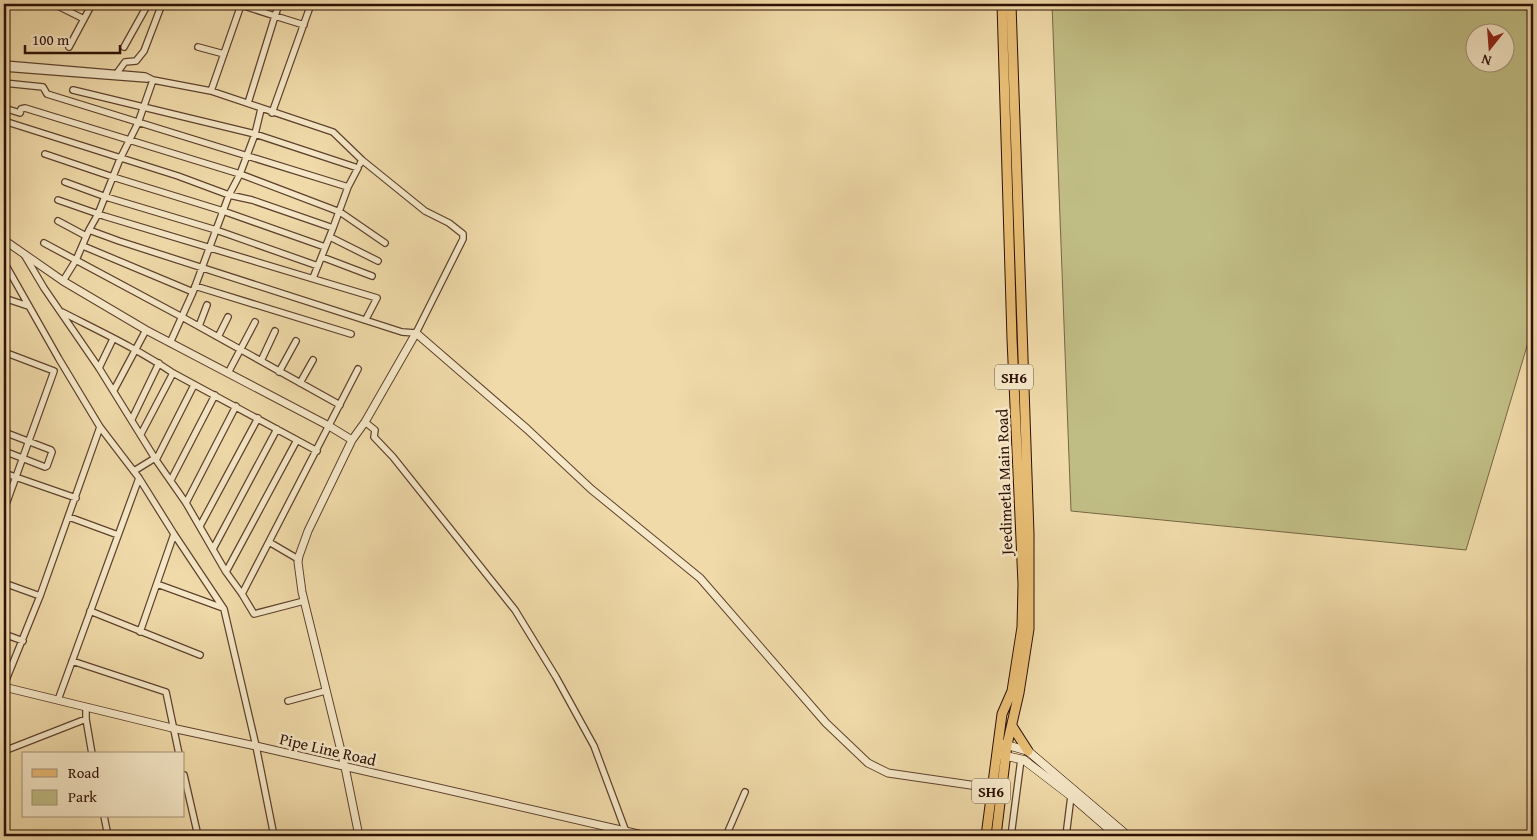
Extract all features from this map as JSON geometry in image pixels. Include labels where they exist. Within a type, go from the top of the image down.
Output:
[{"type":"main road","name":"Jeedimetla Main Road","points":[[986,836],[1002,714],[1010,696],[1022,627],[1025,534],[1012,340],[1002,4]]},
{"type":"main road","name":"Jeedimetla Main Road","points":[[996,836],[1003,755],[1021,686],[1029,629],[1011,4]]},
{"type":"main road","points":[[1010,696],[1005,744],[1028,751]]},
{"type":"main road","points":[[1012,726],[1028,751],[1128,836]]},
{"type":"main road","points":[[991,836],[1003,755],[1022,759],[1071,796],[1114,835]]},
{"type":"street","points":[[54,4],[84,19]]},
{"type":"street","points":[[69,47],[92,4]]},
{"type":"street","points":[[124,47],[148,4]]},
{"type":"street","points":[[117,74],[125,62],[136,61],[144,51],[162,4]]},
{"type":"street","points":[[211,92],[241,4],[304,25]]},
{"type":"street","points":[[248,103],[279,4]]},
{"type":"street","points":[[272,112],[311,4]]},
{"type":"street","points":[[198,47],[224,54]]},
{"type":"street","points":[[4,64],[145,76],[248,103],[333,132],[362,160],[425,211],[449,223],[463,234],[416,332],[365,422],[352,440],[308,531],[298,559],[304,601],[345,768],[359,836]]},
{"type":"street","points":[[4,68],[144,80],[151,79]]},
{"type":"street","points":[[63,281],[76,260],[87,233],[106,197],[112,177],[145,107],[151,79]]},
{"type":"street","points":[[4,83],[43,87],[47,94],[348,187]]},
{"type":"street","points":[[73,90],[254,134],[358,168]]},
{"type":"street","points":[[4,108],[20,113],[21,109],[25,108],[240,174],[340,212],[385,243]]},
{"type":"street","points":[[170,343],[194,289],[229,195],[247,156],[261,109]]},
{"type":"street","points":[[4,121],[178,176],[229,195],[252,200],[333,228]]},
{"type":"street","points":[[45,154],[223,211],[325,248]]},
{"type":"street","points":[[313,278],[340,212],[348,187],[362,160]]},
{"type":"street","points":[[65,182],[106,197],[216,230],[318,266]]},
{"type":"street","points":[[58,200],[98,214],[377,298],[366,319]]},
{"type":"street","points":[[58,221],[87,233],[202,267],[402,332],[416,332],[591,488],[700,578],[826,723],[868,764],[888,773],[991,788]]},
{"type":"street","points":[[330,237],[378,261]]},
{"type":"street","points":[[4,240],[63,281],[146,330],[329,426],[352,440]]},
{"type":"street","points":[[44,243],[182,316],[340,405]]},
{"type":"street","points":[[83,246],[194,289],[351,334]]},
{"type":"street","points":[[24,254],[60,311],[100,368],[254,614],[304,601]]},
{"type":"street","points":[[322,257],[372,276]]},
{"type":"street","points":[[4,262],[59,360],[100,427],[134,471],[224,609],[256,746],[274,836]]},
{"type":"street","points":[[4,298],[28,306]]},
{"type":"street","points":[[199,326],[207,305]]},
{"type":"street","points":[[60,311],[113,338],[194,385],[317,451]]},
{"type":"street","points":[[218,336],[228,317]]},
{"type":"street","points":[[228,373],[255,322]]},
{"type":"street","points":[[114,390],[146,330]]},
{"type":"street","points":[[261,361],[275,331]]},
{"type":"street","points":[[100,368],[113,338]]},
{"type":"street","points":[[280,372],[296,341]]},
{"type":"street","points":[[4,352],[54,371]]},
{"type":"street","points":[[4,510],[59,360]]},
{"type":"street","points":[[300,383],[313,360]]},
{"type":"street","points":[[132,419],[158,363]]},
{"type":"street","points":[[242,594],[358,369]]},
{"type":"street","points":[[142,434],[173,373]]},
{"type":"street","points":[[134,471],[156,459],[194,385]]},
{"type":"street","points":[[171,480],[215,395]]},
{"type":"street","points":[[186,503],[236,406]]},
{"type":"street","points":[[200,526],[258,418]]},
{"type":"street","points":[[365,422],[375,430],[374,437],[393,457],[515,610],[594,746],[626,832]]},
{"type":"street","points":[[4,686],[40,596],[100,427]]},
{"type":"street","points":[[213,549],[277,428]]},
{"type":"street","points":[[4,432],[52,452],[45,467],[4,451]]},
{"type":"street","points":[[226,572],[297,440]]},
{"type":"street","points":[[4,473],[76,498]]},
{"type":"street","points":[[58,700],[138,478]]},
{"type":"street","points":[[69,517],[118,535]]},
{"type":"street","points":[[140,632],[174,534]]},
{"type":"street","points":[[269,542],[298,559]]},
{"type":"street","points":[[4,583],[40,596]]},
{"type":"street","points":[[157,584],[224,609]]},
{"type":"street","points":[[90,612],[200,655]]},
{"type":"street","points":[[4,634],[23,641]]},
{"type":"street","points":[[72,661],[166,692],[178,752]]},
{"type":"street","name":"Pipe Line Road","points":[[4,686],[172,728],[647,836]]},
{"type":"street","points":[[288,701],[325,692]]},
{"type":"street","points":[[86,707],[92,752]]},
{"type":"street","points":[[4,751],[86,719]]},
{"type":"street","points":[[1011,836],[1022,759]]},
{"type":"street","points":[[185,779],[198,836]]},
{"type":"street","points":[[726,836],[746,792]]},
{"type":"street","points":[[1066,836],[1071,796]]},
{"type":"street","points":[[104,818],[108,836]]},
{"type":"green space","points":[[1052,4],[1533,4],[1533,326],[1466,550],[1071,511]]}]
